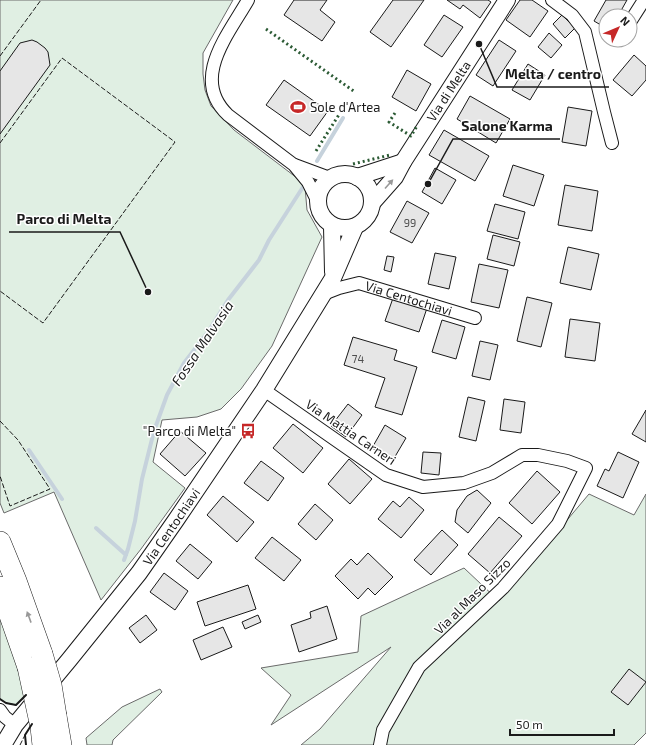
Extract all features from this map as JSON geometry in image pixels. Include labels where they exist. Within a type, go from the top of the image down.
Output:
[{"type":"highway","points":[[0,542],[16,581],[35,660],[47,729],[61,745]]},
{"type":"highway","points":[[0,587],[35,660]]},
{"type":"street","points":[[248,0],[215,56],[211,77],[212,90],[215,99],[228,114],[294,165],[308,182],[317,200],[321,215],[326,221],[332,226],[344,229],[355,226]]},
{"type":"street","name":"Via di Melta","points":[[355,226],[362,223],[367,217],[371,210],[372,203],[395,177],[403,162],[507,0]]},
{"type":"street","points":[[552,0],[572,15],[585,32],[612,143]]},
{"type":"street","points":[[638,9],[644,0]]},
{"type":"street","points":[[357,177],[403,162]]},
{"type":"street","points":[[294,165],[330,178]]},
{"type":"street","points":[[317,200],[322,186],[330,178],[342,174],[350,174],[364,182],[371,195],[372,203]]},
{"type":"street","points":[[332,226],[333,278]]},
{"type":"street","name":"Via Centochiavi","points":[[3,745],[15,726],[139,573],[176,520],[264,390],[321,295],[333,278],[355,226]]},
{"type":"street","name":"Via Centochiavi","points":[[321,295],[359,282],[475,318]]},
{"type":"street","name":"Via Mattia Carneri","points":[[264,390],[386,474],[423,487],[464,483],[492,473],[522,455],[538,455],[567,461],[586,468]]},
{"type":"street","name":"Via al Maso Sizzo","points":[[380,745],[383,730],[419,667],[503,588],[558,524],[586,468]]},
{"type":"street","points":[[0,710],[15,726]]},
{"type":"green space","points":[[0,0],[233,0],[203,53],[205,90],[211,106],[234,130],[297,178],[305,187],[307,210],[322,237],[272,346],[241,389],[221,409],[197,417],[162,420],[153,462],[185,488],[141,549],[101,600],[54,492],[4,513],[0,503]]},
{"type":"green space","points":[[589,494],[634,515],[646,494],[646,733],[634,745],[301,745],[320,729],[391,647],[271,725],[291,695],[261,668],[358,652],[361,616],[464,568],[499,601]]},
{"type":"green space","points":[[0,612],[27,695],[16,705],[6,703],[0,699]]},
{"type":"green space","points":[[160,689],[162,692],[113,740],[112,745],[87,745],[86,738],[122,707]]},
{"type":"building","points":[[294,0],[327,0],[320,10],[335,22],[322,41],[284,15]]},
{"type":"building","points":[[393,0],[424,0],[391,47],[370,32]]},
{"type":"building","points":[[447,0],[488,0],[491,2],[480,18],[463,5],[460,9]]},
{"type":"building","points":[[520,0],[532,0],[548,11],[530,37],[506,20]]},
{"type":"building","points":[[606,0],[627,0],[622,8],[601,8]]},
{"type":"building","points":[[598,14],[598,23],[594,21]]},
{"type":"building","points":[[444,15],[463,27],[442,57],[424,45]]},
{"type":"building","points":[[562,15],[575,28],[565,38],[553,24]]},
{"type":"building","points":[[549,33],[562,45],[551,58],[538,47]]},
{"type":"building","points":[[32,40],[45,48],[48,52],[50,65],[0,134],[0,71],[20,43]]},
{"type":"building","points":[[499,40],[516,51],[493,86],[476,75]]},
{"type":"building","points":[[634,55],[646,66],[646,80],[632,96],[613,80]]},
{"type":"building","points":[[528,64],[545,75],[530,100],[512,90]]},
{"type":"building","points":[[407,70],[431,84],[416,111],[392,97]]},
{"type":"building","points":[[284,80],[328,111],[310,136],[266,105]]},
{"type":"building","points":[[470,96],[510,119],[496,143],[457,119]]},
{"type":"building","points":[[568,107],[592,111],[586,146],[562,142]]},
{"type":"building","points":[[444,130],[489,156],[475,181],[429,155]]},
{"type":"building","points":[[513,165],[544,175],[534,206],[503,196]]},
{"type":"building","points":[[435,168],[456,180],[442,204],[422,192]]},
{"type":"building","points":[[565,185],[598,191],[592,231],[558,225]]},
{"type":"building","points":[[407,201],[429,213],[412,243],[390,232]]},
{"type":"building","points":[[495,204],[525,212],[518,239],[487,231]]},
{"type":"building","points":[[493,235],[520,242],[514,266],[487,259]]},
{"type":"building","points":[[568,247],[599,254],[591,290],[560,283]]},
{"type":"building","points":[[435,253],[456,257],[449,289],[428,284]]},
{"type":"building","points":[[387,256],[394,257],[391,272],[384,270]]},
{"type":"building","points":[[479,264],[508,270],[499,308],[471,302]]},
{"type":"building","points":[[527,297],[552,303],[541,347],[517,341]]},
{"type":"building","points":[[393,298],[427,308],[419,332],[385,321]]},
{"type":"building","points":[[570,319],[600,323],[595,361],[565,357]]},
{"type":"building","points":[[442,320],[465,327],[456,359],[432,352]]},
{"type":"building","points":[[353,337],[397,350],[394,360],[417,367],[402,415],[375,407],[385,378],[344,365]]},
{"type":"building","points":[[480,341],[498,345],[490,380],[472,376]]},
{"type":"building","points":[[468,397],[485,401],[476,441],[459,437]]},
{"type":"building","points":[[504,399],[525,402],[521,433],[500,430]]},
{"type":"building","points":[[348,404],[362,415],[346,437],[331,426]]},
{"type":"building","points":[[646,410],[646,442],[632,434]]},
{"type":"building","points":[[293,424],[323,448],[303,473],[273,448]]},
{"type":"building","points":[[385,425],[406,438],[393,460],[372,448]]},
{"type":"building","points":[[180,431],[206,453],[185,476],[160,454]]},
{"type":"building","points":[[423,452],[441,453],[439,475],[421,473]]},
{"type":"building","points":[[618,452],[639,462],[623,498],[597,486],[605,469],[609,471]]},
{"type":"building","points":[[349,459],[372,479],[350,504],[328,484]]},
{"type":"building","points":[[261,461],[284,478],[268,501],[244,483]]},
{"type":"building","points":[[537,471],[560,492],[532,524],[509,503]]},
{"type":"building","points":[[477,490],[491,503],[468,533],[455,522],[457,510],[467,496]]},
{"type":"building","points":[[223,496],[254,522],[237,542],[207,515]]},
{"type":"building","points":[[409,497],[424,510],[401,538],[378,519],[393,501],[400,507]]},
{"type":"building","points":[[315,504],[333,520],[316,540],[298,524]]},
{"type":"building","points":[[499,517],[522,536],[490,573],[468,554]]},
{"type":"building","points":[[442,530],[458,545],[431,575],[414,560]]},
{"type":"building","points":[[272,537],[301,560],[284,581],[255,558]]},
{"type":"building","points":[[190,544],[212,562],[198,579],[176,561]]},
{"type":"building","points":[[368,553],[393,577],[375,595],[368,588],[358,599],[335,576],[351,559],[357,565]]},
{"type":"building","points":[[164,573],[188,591],[175,610],[150,592]]},
{"type":"building","points":[[248,585],[256,609],[205,626],[197,602]]},
{"type":"building","points":[[327,606],[337,639],[299,652],[291,625],[311,618],[310,612]]},
{"type":"building","points":[[146,615],[157,630],[140,643],[129,628]]},
{"type":"building","points":[[258,615],[261,622],[245,629],[242,622]]},
{"type":"building","points":[[223,627],[232,647],[201,660],[193,640]]},
{"type":"building","points":[[629,669],[646,682],[628,705],[611,692]]},
{"type":"waterway","name":"Fossa Malvasia","points":[[317,161],[343,118]]},
{"type":"waterway","name":"Fossa Malvasia","points":[[124,560],[135,521],[142,479],[154,431],[167,395],[184,363],[208,332],[228,300],[259,260],[269,240],[303,187]]},
{"type":"waterway","points":[[29,450],[62,499]]},
{"type":"waterway","points":[[96,528],[126,555]]},
{"type":"hedge","points":[[266,29],[355,92]]},
{"type":"hedge","points":[[316,151],[340,113]]},
{"type":"hedge","points":[[395,113],[389,122],[411,136],[417,126]]},
{"type":"hedge","points":[[353,164],[390,155]]},
{"type":"fence","points":[[0,56],[41,0]]},
{"type":"fence","points":[[0,143],[62,58],[175,142],[43,323],[0,291]]},
{"type":"fence","points":[[0,421],[18,440],[50,489],[10,506],[0,476]]},
{"type":"fence","points":[[20,745],[25,735]]},
{"type":"wall","points":[[0,699],[6,703],[16,705],[26,695]]},
{"type":"wall","points":[[26,745],[25,735],[32,724]]},
{"type":"place","name":"Melta / centro","points":[[479,44]]},
{"type":"place","name":"Sole d'Artea","points":[[298,107]]},
{"type":"place","name":"Salone Karma","points":[[428,184]]},
{"type":"place","name":"Parco di Melta","points":[[148,292]]},
{"type":"place","name":"\"Parco di Melta\"","points":[[248,431]]}]
